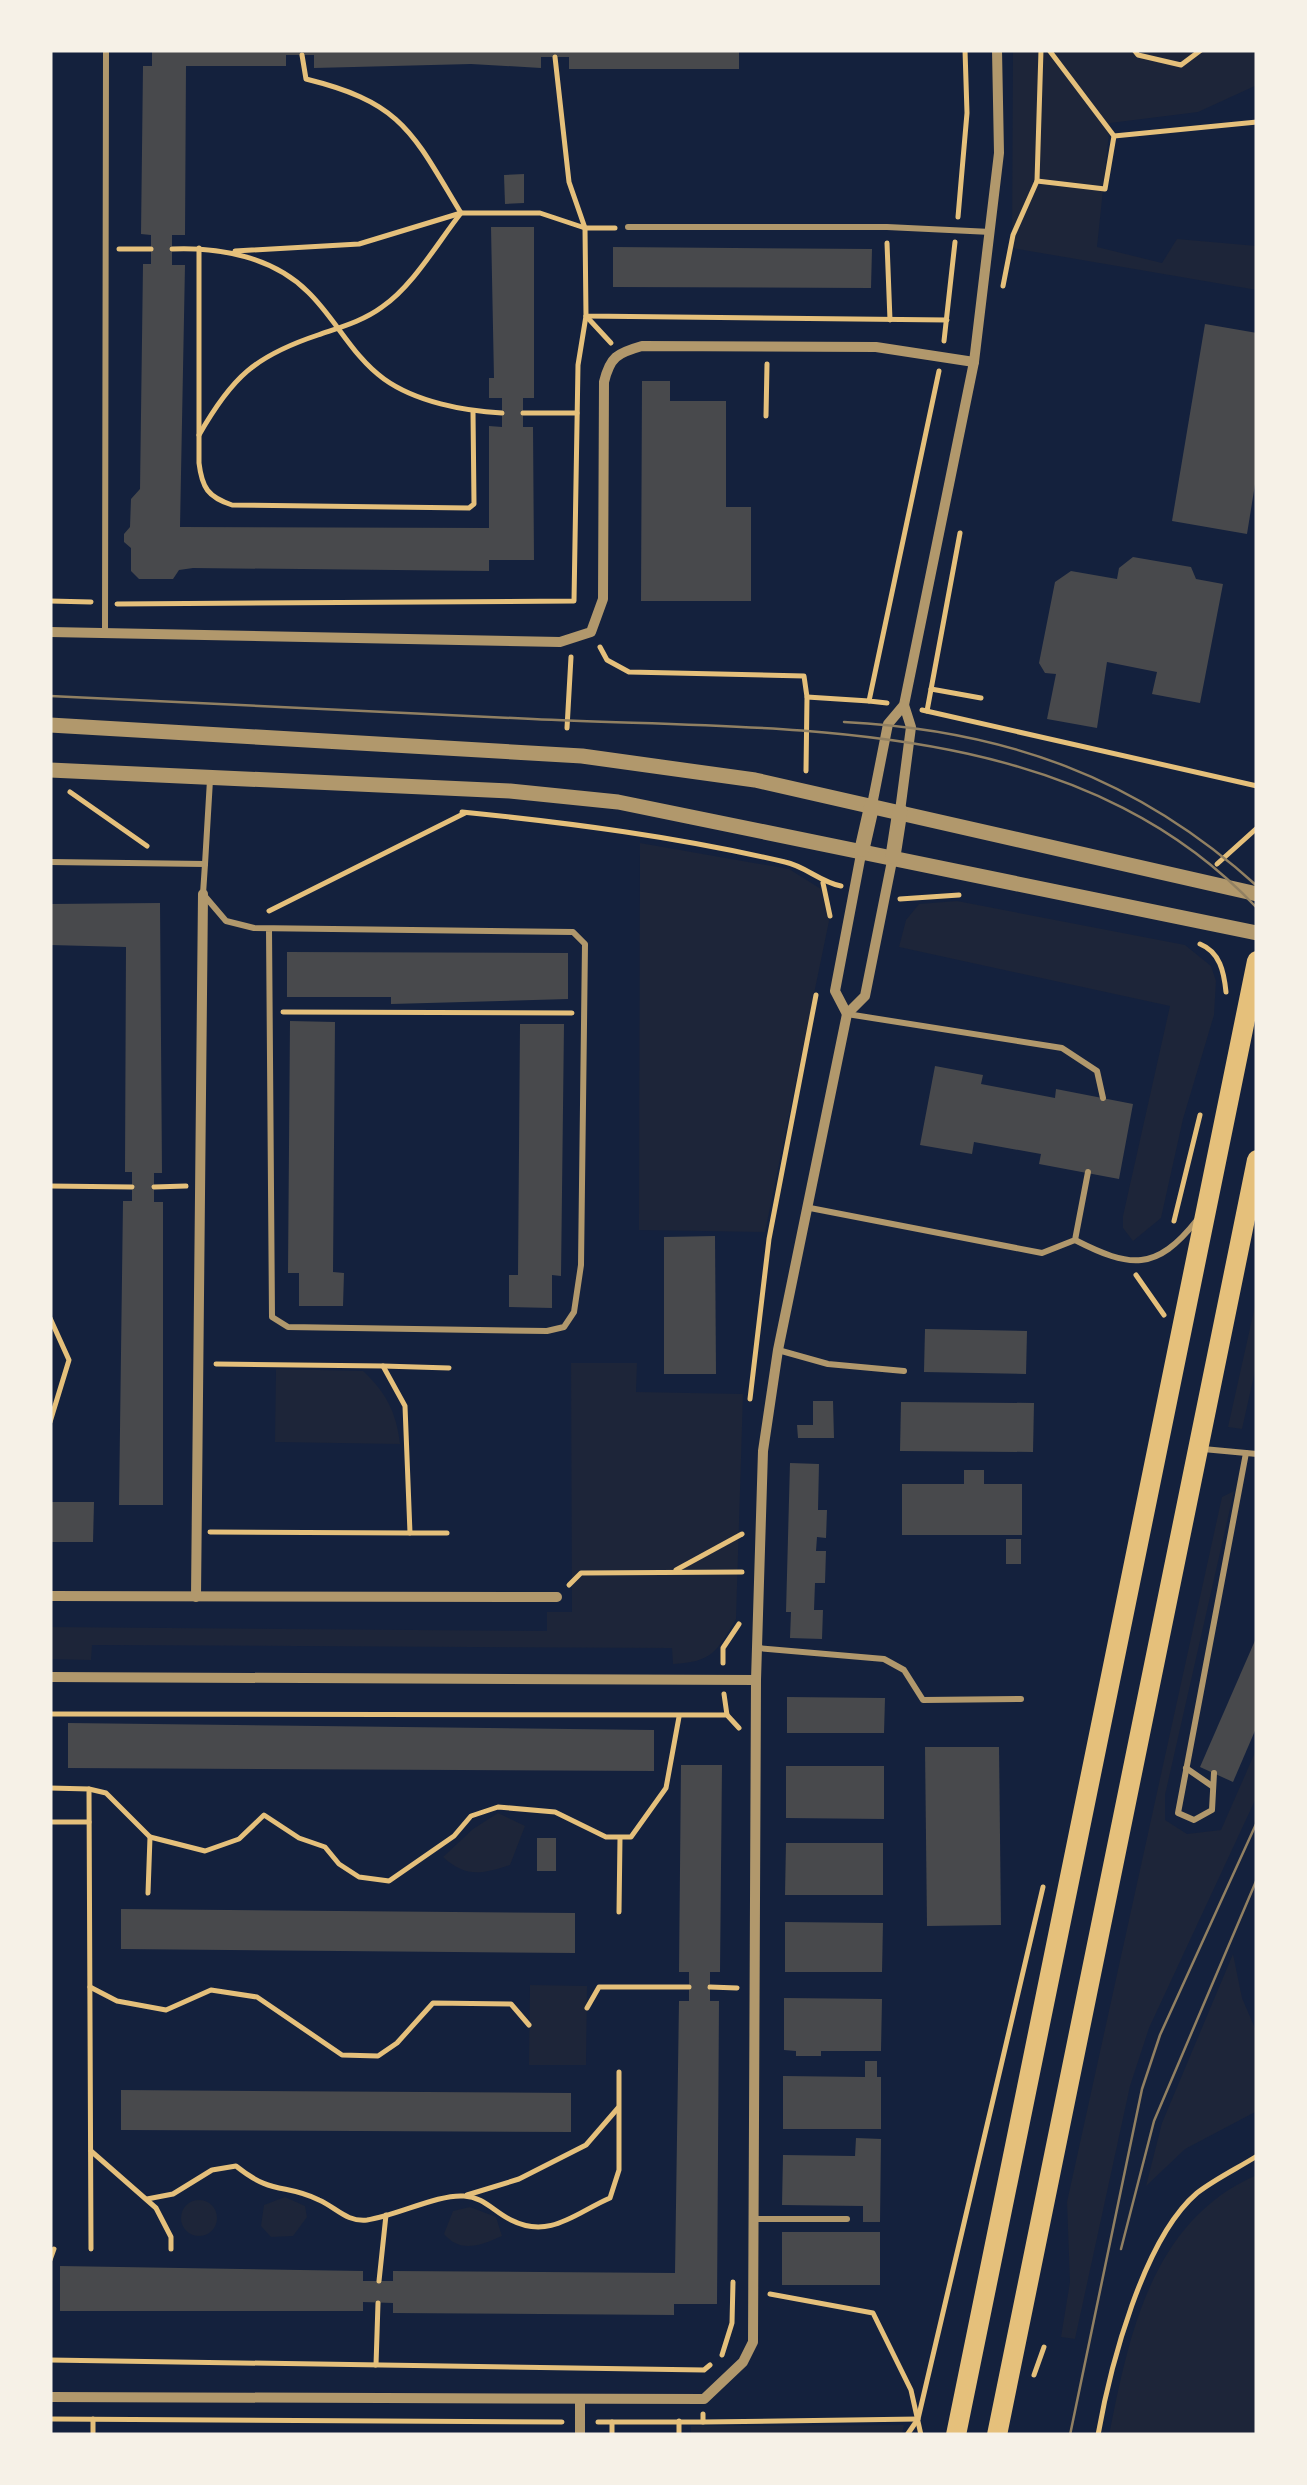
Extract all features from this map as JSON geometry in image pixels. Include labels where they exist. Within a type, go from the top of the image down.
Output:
[{"type":"main road","points":[[956,2435],[1257,961]]},
{"type":"main road","points":[[997,2435],[1202,1449],[1251,1237],[1257,1160]]},
{"type":"street","points":[[847,1014],[835,992],[854,889],[888,724],[904,705],[974,362],[999,153],[997,50]]},
{"type":"street","points":[[50,632],[570,638],[591,632],[603,599],[604,382],[609,360],[620,352],[642,346],[876,347],[974,362]]},
{"type":"street","points":[[50,2397],[580,2402],[704,2399],[743,2362],[753,2342],[756,1680],[762,1451],[778,1350],[847,1014],[865,996],[885,896],[911,727],[904,705]]},
{"type":"street","points":[[50,724],[582,756],[756,780],[1257,894]]},
{"type":"street","points":[[50,770],[510,791],[618,802],[1257,933]]},
{"type":"street","points":[[196,1597],[203,894]]},
{"type":"street","points":[[50,1596],[557,1597]]},
{"type":"street","points":[[50,1677],[756,1680]]},
{"type":"street","points":[[580,2402],[580,2435]]},
{"type":"lane","points":[[104,632],[106,50]]},
{"type":"lane","points":[[628,227],[887,227],[992,232]]},
{"type":"lane","points":[[210,778],[203,894],[226,921],[269,929],[572,932],[585,944],[581,1265],[574,1312],[564,1328],[547,1331],[288,1327],[272,1317],[269,929]]},
{"type":"lane","points":[[50,862],[205,864]]},
{"type":"lane","points":[[847,1014],[1062,1048],[1097,1071],[1103,1098]]},
{"type":"lane","points":[[1075,1240],[1088,1172]]},
{"type":"lane","points":[[810,1208],[1042,1253],[1075,1240],[1114,1260],[1138,1262],[1154,1260],[1180,1242],[1207,1208]]},
{"type":"lane","points":[[778,1350],[828,1364],[904,1371]]},
{"type":"lane","points":[[1202,1449],[1257,1454]]},
{"type":"lane","points":[[1214,1774],[1212,1810],[1194,1820],[1178,1813],[1246,1453]]},
{"type":"lane","points":[[757,1648],[884,1659],[904,1670],[923,1700],[1021,1698]]},
{"type":"lane","points":[[1186,1768],[1212,1786]]},
{"type":"lane","points":[[754,2218],[847,2219]]},
{"type":"path","points":[[869,700],[942,357],[967,114],[965,50]]},
{"type":"path","points":[[1036,182],[1105,189],[1114,136],[1049,50]]},
{"type":"path","points":[[1134,50],[1138,56],[1181,65],[1202,50]]},
{"type":"path","points":[[302,56],[306,79],[348,90],[380,105],[408,126],[462,212]]},
{"type":"path","points":[[555,57],[569,182],[585,228],[586,316],[578,364],[574,600],[608,660],[629,672],[804,676],[807,742]]},
{"type":"path","points":[[1114,136],[1257,122]]},
{"type":"path","points":[[198,436],[217,402],[245,369],[276,349],[337,328],[387,304],[462,212]]},
{"type":"path","points":[[172,249],[235,251],[359,244],[462,212],[540,212],[585,228],[628,227]]},
{"type":"path","points":[[887,227],[890,320]]},
{"type":"path","points":[[105,248],[151,249]]},
{"type":"path","points":[[199,248],[198,436],[202,486],[215,499],[232,505],[468,508],[474,504],[473,411]]},
{"type":"path","points":[[235,251],[307,290],[356,354],[386,380],[473,411],[502,412]]},
{"type":"path","points":[[586,316],[946,320]]},
{"type":"path","points":[[586,316],[620,352]]},
{"type":"path","points":[[766,416],[768,346]]},
{"type":"path","points":[[522,412],[577,414]]},
{"type":"path","points":[[50,601],[574,600]]},
{"type":"path","points":[[567,728],[570,638]]},
{"type":"path","points":[[931,689],[981,698]]},
{"type":"path","points":[[807,698],[904,705],[1257,786]]},
{"type":"path","points":[[74,785],[59,784],[171,863]]},
{"type":"path","points":[[448,810],[587,824],[772,859],[791,863],[823,883],[854,889]]},
{"type":"path","points":[[254,928],[271,909],[468,812]]},
{"type":"path","points":[[1202,884],[1222,857],[1257,828]]},
{"type":"path","points":[[885,896],[909,900],[956,894],[975,898]]},
{"type":"path","points":[[1186,918],[1189,940],[1209,948],[1220,963],[1226,1000]]},
{"type":"path","points":[[270,1012],[584,1013]]},
{"type":"path","points":[[1162,1232],[1173,1224],[1204,1096]]},
{"type":"path","points":[[50,1186],[132,1187]]},
{"type":"path","points":[[154,1187],[200,1186]]},
{"type":"path","points":[[1138,1262],[1136,1276],[1165,1316]]},
{"type":"path","points":[[50,1318],[68,1360],[50,1422]]},
{"type":"path","points":[[198,1364],[449,1368]]},
{"type":"path","points":[[383,1366],[405,1406],[410,1533]]},
{"type":"path","points":[[197,1532],[447,1533]]},
{"type":"path","points":[[674,1571],[742,1534]]},
{"type":"path","points":[[557,1597],[581,1574],[742,1572]]},
{"type":"path","points":[[50,1714],[727,1716],[744,1734]]},
{"type":"path","points":[[50,1788],[106,1793],[150,1837],[205,1852],[238,1839],[264,1814],[299,1838],[325,1847],[339,1864],[359,1878],[390,1881],[454,1836],[471,1816],[498,1807],[554,1812],[606,1837],[631,1837],[666,1788],[680,1716]]},
{"type":"path","points":[[89,1789],[91,2249]]},
{"type":"path","points":[[52,1822],[89,1822]]},
{"type":"path","points":[[148,1894],[150,1837]]},
{"type":"path","points":[[618,1912],[620,1838]]},
{"type":"path","points":[[906,2435],[918,2419],[1038,1896],[1045,1884]]},
{"type":"path","points":[[90,1987],[117,2001],[166,2010],[211,1990],[257,1997],[342,2055],[378,2056],[396,2043],[432,2002],[510,2004],[530,2024]]},
{"type":"path","points":[[586,2008],[599,1987],[689,1987]]},
{"type":"path","points":[[710,1987],[740,1988]]},
{"type":"path","points":[[464,2196],[490,2204],[511,2220],[544,2228],[573,2220],[610,2198],[618,2170],[620,2072]]},
{"type":"path","points":[[148,2199],[173,2194],[212,2170],[236,2166],[272,2190],[318,2199],[347,2219],[386,2215],[519,2179],[586,2146],[619,2107]]},
{"type":"path","points":[[92,2150],[148,2199],[167,2226],[170,2249]]},
{"type":"path","points":[[1098,2435],[1111,2364],[1150,2259],[1195,2195],[1257,2156]]},
{"type":"path","points":[[379,2280],[386,2215]]},
{"type":"path","points":[[50,2260],[54,2249]]},
{"type":"path","points":[[50,2360],[704,2370],[723,2354],[732,2322],[733,2267]]},
{"type":"path","points":[[733,2287],[873,2314],[911,2390],[921,2435]]},
{"type":"path","points":[[376,2365],[378,2302]]},
{"type":"path","points":[[703,2422],[704,2370]]},
{"type":"path","points":[[50,2418],[581,2422],[918,2419]]},
{"type":"path","points":[[93,2418],[93,2435]]},
{"type":"path","points":[[680,2421],[680,2435]]},
{"type":"path","points":[[612,2422],[612,2435]]},
{"type":"shaded area","points":[[1013,50],[1257,50],[1257,85],[1198,112],[1110,123],[1097,247],[1162,263],[1177,239],[1257,246],[1257,290],[1012,248]]},
{"type":"shaded area","points":[[640,843],[789,869],[821,889],[829,921],[765,1232],[639,1230]]},
{"type":"shaded area","points":[[957,901],[1185,945],[1211,966],[1216,981],[1214,1015],[1183,1119],[1161,1218],[1133,1241],[1123,1228],[1123,1216],[1170,1006],[899,947],[906,920],[919,904]]},
{"type":"shaded area","points":[[1257,1297],[1257,1362],[1242,1429],[1228,1427]]},
{"type":"shaded area","points":[[571,1363],[637,1363],[636,1392],[743,1394],[736,1619],[718,1647],[706,1657],[673,1664],[672,1648],[92,1645],[91,1660],[50,1659],[50,1627],[547,1631],[547,1612],[572,1612]]},
{"type":"shaded area","points":[[276,1369],[363,1371],[389,1403],[400,1444],[275,1442]]},
{"type":"shaded area","points":[[1234,1491],[1165,1795],[1165,1820],[1187,1834],[1221,1830],[1257,1748],[1257,1796],[1149,2028],[1130,2086],[1075,2339],[1061,2337],[1070,2282],[1067,2202],[1222,1497]]},
{"type":"shaded area","points":[[498,1813],[525,1826],[510,1865],[475,1872],[459,1868],[443,1857],[473,1829]]},
{"type":"shaded area","points":[[1233,1954],[1242,1998],[1257,2033],[1257,2111],[1185,2149],[1146,2186],[1162,2123]]},
{"type":"shaded area","points":[[530,1985],[587,1986],[586,2065],[529,2065]]},
{"type":"shaded area","points":[[1257,2175],[1257,2435],[1109,2435],[1137,2320],[1169,2250],[1192,2220],[1221,2195]]},
{"type":"shaded area","points":[[285,2197],[305,2206],[307,2217],[293,2236],[271,2237],[261,2226],[264,2205]]},
{"type":"shaded area","points":[[199,2200],[212,2205],[217,2218],[212,2231],[199,2236],[186,2231],[181,2218],[186,2205]]},
{"type":"shaded area","points":[[470,2207],[496,2217],[502,2236],[464,2246],[444,2234],[453,2211]]},
{"type":"shaded area","points":[[904,2425],[902,2435],[691,2435],[691,2426]]},
{"type":"building","points":[[152,50],[739,50],[739,69],[569,69],[569,57],[541,57],[541,68],[471,64],[314,68],[314,55],[286,55],[286,66],[186,66],[185,235],[172,235],[172,265],[185,265],[180,527],[489,528],[489,426],[502,427],[502,398],[489,398],[489,378],[494,378],[491,227],[534,227],[534,398],[523,398],[523,427],[533,427],[534,560],[489,560],[489,571],[193,568],[179,570],[173,579],[139,579],[131,571],[131,548],[124,542],[124,534],[130,527],[131,499],[140,489],[143,264],[151,264],[151,235],[141,234],[143,66],[152,66]]},
{"type":"building","points":[[524,174],[524,203],[505,204],[504,175]]},
{"type":"building","points":[[613,247],[872,249],[871,288],[613,287]]},
{"type":"building","points":[[1205,324],[1257,333],[1257,472],[1247,534],[1172,521]]},
{"type":"building","points":[[642,381],[670,381],[670,401],[726,401],[726,507],[751,507],[751,601],[641,601]]},
{"type":"building","points":[[1133,557],[1191,567],[1196,579],[1223,584],[1200,703],[1152,694],[1157,672],[1107,662],[1097,728],[1047,719],[1056,674],[1045,673],[1039,663],[1055,582],[1071,571],[1117,579],[1119,568]]},
{"type":"building","points":[[160,903],[162,1173],[154,1173],[154,1202],[163,1202],[163,1505],[119,1505],[123,1201],[132,1201],[132,1172],[125,1172],[126,947],[50,945],[50,904]]},
{"type":"building","points":[[287,952],[568,953],[568,999],[391,1004],[391,997],[287,997]]},
{"type":"building","points":[[290,1021],[335,1022],[333,1272],[344,1273],[343,1306],[299,1306],[299,1273],[288,1273]]},
{"type":"building","points":[[520,1024],[564,1024],[561,1276],[552,1275],[552,1308],[509,1307],[509,1275],[518,1275]]},
{"type":"building","points":[[935,1066],[983,1075],[981,1084],[1055,1098],[1056,1089],[1133,1104],[1119,1179],[1039,1164],[1041,1154],[974,1142],[972,1154],[920,1145]]},
{"type":"building","points":[[715,1236],[716,1374],[664,1374],[664,1237]]},
{"type":"building","points":[[925,1329],[1027,1331],[1026,1374],[924,1372]]},
{"type":"building","points":[[813,1401],[833,1401],[834,1438],[798,1438],[797,1425],[813,1425]]},
{"type":"building","points":[[901,1402],[1034,1403],[1033,1452],[900,1451]]},
{"type":"building","points":[[790,1463],[819,1464],[818,1510],[827,1510],[826,1538],[817,1537],[816,1551],[826,1551],[825,1583],[815,1583],[814,1610],[823,1610],[822,1639],[790,1638],[791,1612],[786,1612]]},
{"type":"building","points":[[964,1470],[984,1470],[984,1484],[1022,1484],[1022,1535],[902,1535],[902,1484],[964,1484]]},
{"type":"building","points":[[50,1502],[94,1502],[93,1542],[50,1542]]},
{"type":"building","points":[[1006,1539],[1021,1539],[1021,1564],[1006,1564]]},
{"type":"building","points":[[1257,1636],[1257,1726],[1233,1782],[1200,1767]]},
{"type":"building","points":[[787,1697],[885,1698],[884,1733],[787,1733]]},
{"type":"building","points":[[68,1723],[654,1730],[654,1771],[68,1768]]},
{"type":"building","points":[[925,1747],[999,1747],[1001,1925],[927,1926]]},
{"type":"building","points":[[681,1765],[722,1765],[720,1972],[710,1972],[710,2001],[719,2001],[717,2304],[674,2304],[674,2315],[393,2313],[393,2303],[363,2302],[363,2311],[60,2311],[60,2266],[363,2271],[363,2281],[393,2281],[393,2271],[675,2273],[679,2001],[689,2001],[689,1972],[679,1972]]},
{"type":"building","points":[[786,1766],[884,1766],[884,1819],[786,1818]]},
{"type":"building","points":[[537,1838],[556,1838],[556,1871],[537,1871]]},
{"type":"building","points":[[786,1843],[883,1843],[883,1895],[785,1895]]},
{"type":"building","points":[[121,1909],[575,1913],[575,1953],[121,1949]]},
{"type":"building","points":[[785,1922],[883,1923],[882,1972],[785,1972]]},
{"type":"building","points":[[784,1998],[882,1999],[881,2051],[821,2051],[821,2056],[796,2056],[796,2051],[784,2050]]},
{"type":"building","points":[[865,2061],[877,2061],[877,2077],[881,2077],[881,2129],[783,2129],[783,2076],[865,2077]]},
{"type":"building","points":[[121,2090],[571,2093],[571,2132],[121,2130]]},
{"type":"building","points":[[856,2138],[881,2139],[880,2222],[863,2222],[863,2206],[782,2205],[783,2155],[855,2156]]},
{"type":"building","points":[[782,2232],[880,2232],[880,2285],[782,2285]]},
{"type":"tram line","points":[[50,696],[724,726],[822,732],[918,744],[1012,765],[1101,797],[1183,844],[1257,908]]},
{"type":"tram line","points":[[844,722],[959,736],[1066,766],[1116,788],[1164,816],[1257,886]]},
{"type":"tram line","points":[[1070,2435],[1142,2089],[1160,2035],[1257,1822]]},
{"type":"tram line","points":[[1121,2249],[1154,2121],[1257,1879]]}]
